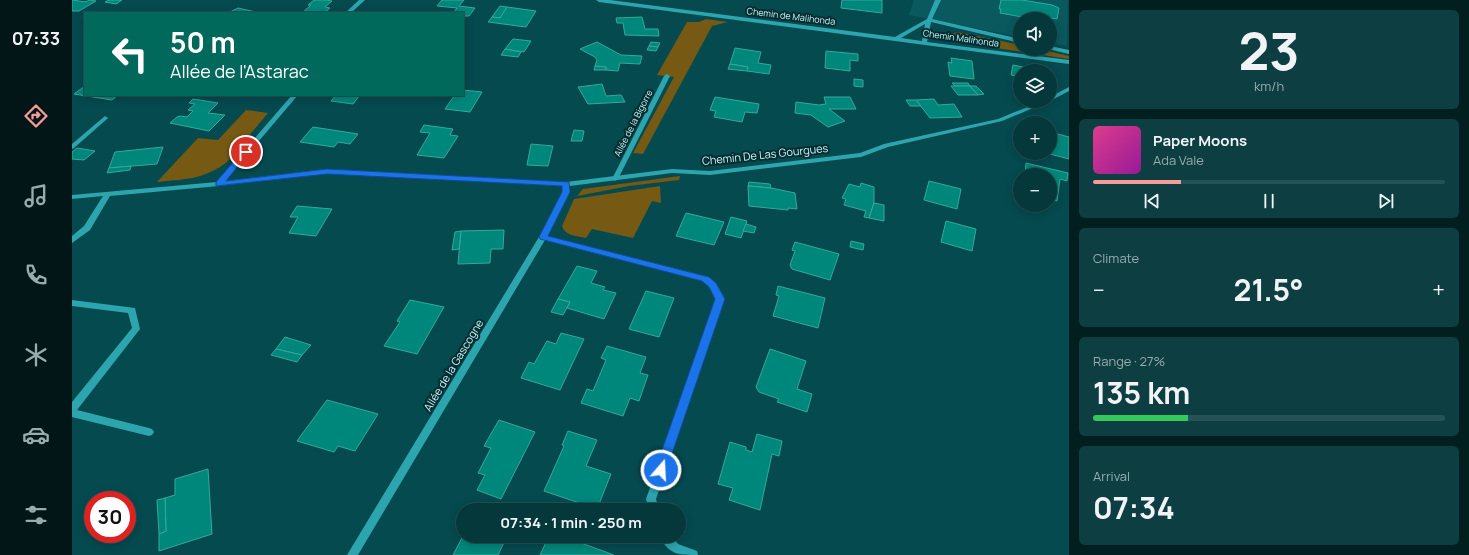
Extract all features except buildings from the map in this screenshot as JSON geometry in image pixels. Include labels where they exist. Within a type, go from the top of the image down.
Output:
[{"type":"street","points":[[349,12],[362,0]]},
{"type":"street","name":"Chemin de Malihonda","points":[[599,0],[897,38]]},
{"type":"street","points":[[924,42],[929,20],[938,0]]},
{"type":"street","points":[[897,38],[929,20],[1013,39]]},
{"type":"street","name":"Chemin Malihonda","points":[[897,38],[1069,62]]},
{"type":"street","points":[[1057,49],[1069,52]]},
{"type":"street","name":"Allée de la Bigorre","points":[[615,179],[667,76]]},
{"type":"street","points":[[1057,95],[1069,89]]},
{"type":"street","points":[[218,184],[294,96]]},
{"type":"street","name":"Chemin De Las Gourgues","points":[[72,197],[218,184],[327,171],[566,184],[672,171],[710,173],[861,155],[886,145],[1000,120],[1030,108]]},
{"type":"street","points":[[72,147],[104,118]]},
{"type":"street","name":"Allée de la Gascogne","points":[[352,555],[543,237],[566,192],[566,184]]},
{"type":"street","points":[[72,240],[88,228],[108,194]]},
{"type":"street","points":[[543,237],[705,279],[713,285],[720,299],[651,499],[652,503]]},
{"type":"street","points":[[72,303],[132,310],[136,329],[72,408]]},
{"type":"street","points":[[72,413],[149,432]]},
{"type":"street","points":[[670,543],[674,548],[693,555]]},
{"type":"shaded area","points":[[914,0],[1068,0],[1067,46],[1057,44],[1057,12],[1013,12],[1013,36],[909,15]]},
{"type":"shaded area","points":[[706,19],[728,22],[712,26],[643,154],[633,153],[674,77],[657,75],[687,22],[699,22]]},
{"type":"shaded area","points":[[957,32],[1013,44],[1013,51],[963,43],[953,37],[952,34]]},
{"type":"shaded area","points":[[1057,53],[1069,56],[1069,59],[1049,56],[1057,56]]},
{"type":"shaded area","points":[[246,110],[268,113],[227,162],[210,172],[194,178],[157,182],[198,138],[218,140]]},
{"type":"shaded area","points":[[680,176],[679,180],[629,186],[577,196],[583,189]]},
{"type":"shaded area","points":[[660,186],[661,203],[652,201],[633,238],[592,229],[586,238],[569,234],[562,226],[574,199]]},
{"type":"route","points":[[246,152],[218,184],[327,171],[566,184],[566,192],[543,237],[705,279],[713,285],[720,299],[661,470]]}]
